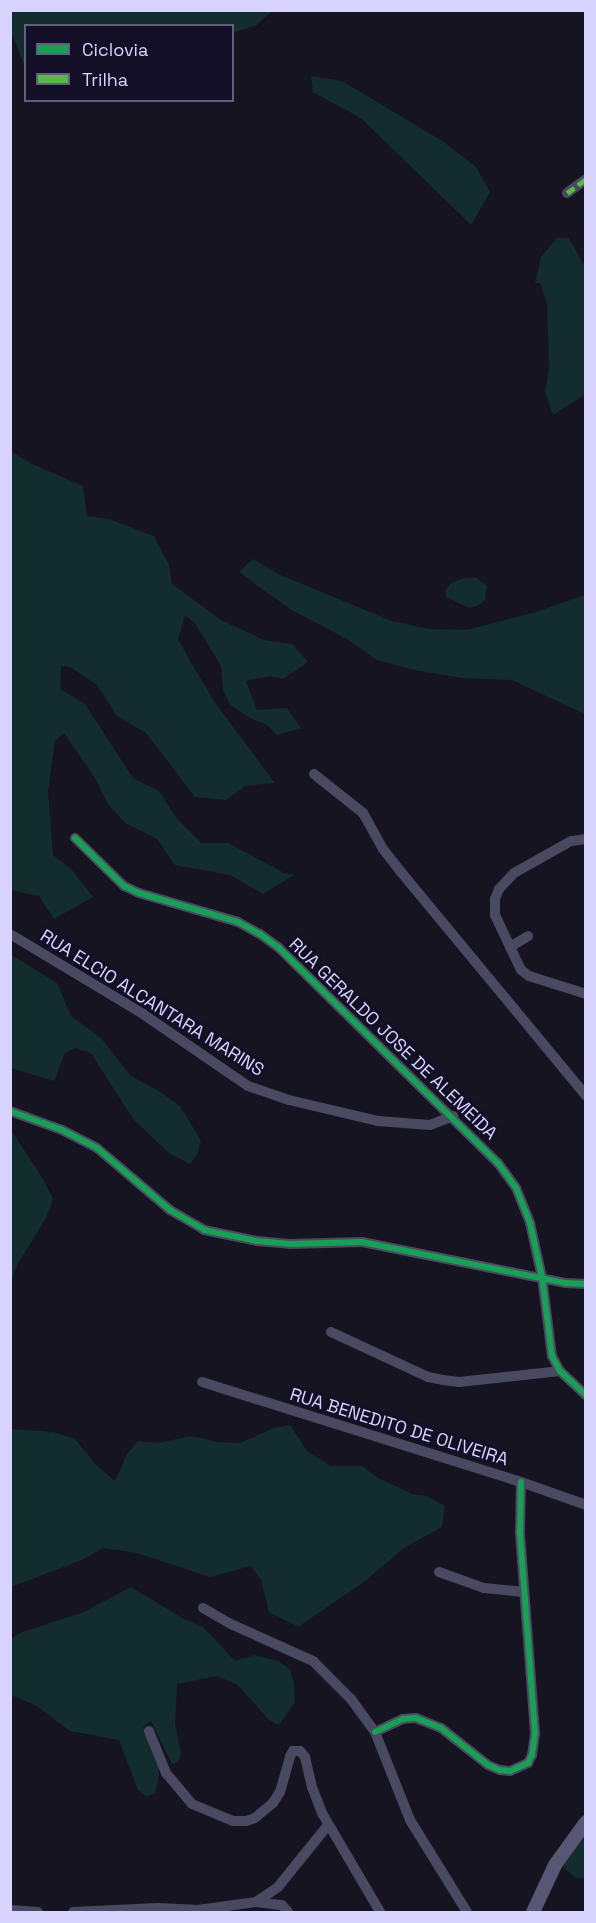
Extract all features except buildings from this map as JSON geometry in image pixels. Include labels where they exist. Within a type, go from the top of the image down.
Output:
[{"type":"street","points":[[567,194],[585,179]]},
{"type":"street","points":[[314,774],[363,813],[383,849],[401,872],[585,1096]]},
{"type":"street","name":"RUA GERALDO JOSE DE ALEMEIDA","points":[[75,838],[124,886],[139,893],[238,922],[279,948],[453,1116],[498,1163],[516,1188],[530,1223],[542,1277],[552,1356],[560,1371]]},
{"type":"street","points":[[585,839],[571,841],[514,873],[499,889],[495,899],[495,915],[520,970],[530,976],[585,994]]},
{"type":"street","name":"RUA ELCIO ALCANTARA MARINS","points":[[10,934],[143,1014],[248,1086],[289,1100],[378,1121],[430,1125],[453,1116]]},
{"type":"street","points":[[510,947],[528,936]]},
{"type":"street","points":[[10,1112],[62,1130],[97,1148],[170,1210],[204,1230],[257,1241],[290,1244],[362,1242],[565,1283],[585,1284]]},
{"type":"street","points":[[331,1332],[428,1377],[459,1382],[560,1371],[585,1395]]},
{"type":"street","name":"RUA BENEDITO DE OLIVEIRA","points":[[202,1382],[521,1482],[585,1505]]},
{"type":"street","points":[[375,1732],[403,1719],[416,1718],[441,1728],[488,1765],[500,1770],[510,1771],[528,1763],[532,1755],[535,1733],[519,1510],[521,1482]]},
{"type":"street","points":[[439,1572],[484,1588],[524,1592]]},
{"type":"street","points":[[203,1608],[233,1625],[314,1661],[351,1699],[375,1732],[410,1820],[468,1912]]},
{"type":"street","points":[[149,1731],[166,1773],[192,1804],[233,1821],[255,1818],[273,1803],[280,1792],[290,1756],[293,1751],[300,1751],[305,1757],[316,1800],[328,1826],[380,1912]]},
{"type":"street","points":[[533,1912],[555,1865],[585,1822]]},
{"type":"street","points":[[256,1902],[278,1887],[328,1826]]},
{"type":"street","points":[[278,1887],[279,1899],[285,1909]]},
{"type":"street","points":[[73,1912],[158,1908],[198,1910],[256,1902],[285,1909]]},
{"type":"street","points":[[10,1910],[38,1912]]},
{"type":"green space","points":[[11,10],[272,10],[257,25],[234,33],[234,24],[24,24],[24,64],[11,32]]},
{"type":"green space","points":[[311,76],[342,81],[444,142],[476,167],[490,192],[471,225],[361,118],[313,92]]},
{"type":"green space","points":[[557,238],[569,238],[585,267],[586,394],[553,415],[545,392],[549,367],[547,303],[540,283],[535,283],[541,257]]},
{"type":"green space","points":[[11,451],[30,463],[83,486],[87,516],[109,519],[154,536],[169,565],[172,584],[221,620],[264,640],[292,644],[308,662],[283,679],[269,676],[246,681],[257,710],[287,708],[301,728],[277,735],[267,725],[250,718],[230,705],[223,689],[221,666],[195,623],[185,615],[178,639],[216,704],[275,783],[245,786],[226,800],[195,797],[146,733],[117,716],[97,685],[70,667],[61,666],[60,689],[85,704],[133,778],[159,791],[178,820],[201,843],[228,843],[284,873],[294,875],[263,894],[230,875],[175,865],[157,839],[125,823],[108,804],[95,778],[64,733],[55,741],[48,791],[53,855],[72,870],[93,897],[54,919],[39,896],[11,890]]},
{"type":"green space","points":[[253,559],[278,574],[392,621],[429,629],[466,630],[536,612],[585,595],[585,714],[512,680],[462,678],[414,670],[377,660],[347,639],[290,609],[239,572]]},
{"type":"green space","points":[[463,578],[477,578],[487,586],[485,600],[477,606],[469,608],[446,597],[445,591],[450,584]]},
{"type":"green space","points":[[10,954],[57,983],[71,1016],[101,1038],[131,1076],[180,1106],[201,1141],[197,1155],[190,1164],[169,1153],[133,1119],[91,1053],[75,1048],[65,1053],[54,1081],[11,1068]]},
{"type":"green space","points":[[11,1130],[43,1179],[53,1199],[46,1218],[17,1265],[11,1281]]},
{"type":"green space","points":[[290,1425],[307,1451],[331,1466],[362,1466],[378,1478],[412,1494],[427,1496],[445,1506],[442,1527],[404,1548],[365,1581],[298,1627],[269,1612],[261,1580],[251,1566],[210,1577],[137,1553],[103,1548],[82,1560],[11,1587],[11,1429],[53,1432],[75,1439],[96,1465],[115,1481],[127,1454],[138,1441],[158,1443],[191,1436],[218,1442],[240,1443],[274,1428]]},
{"type":"green space","points":[[131,1587],[184,1619],[203,1627],[235,1661],[255,1655],[278,1661],[290,1669],[294,1684],[295,1702],[279,1725],[269,1720],[238,1685],[217,1676],[177,1684],[175,1724],[181,1754],[178,1762],[172,1764],[151,1721],[143,1727],[158,1765],[159,1776],[155,1794],[146,1796],[138,1790],[119,1740],[70,1731],[37,1706],[11,1695],[10,1639],[20,1633],[84,1612]]},
{"type":"green space","points":[[585,1823],[585,1878],[576,1878],[557,1862]]},
{"type":"marked path","points":[[567,193],[586,179]]},
{"type":"cycle path","points":[[75,838],[124,886],[139,893],[238,922],[279,948],[498,1163],[516,1188],[530,1223],[542,1277],[552,1356],[560,1371],[586,1395]]},
{"type":"cycle path","points":[[10,1111],[62,1130],[97,1148],[170,1210],[204,1230],[257,1241],[290,1244],[362,1242],[565,1283],[586,1284]]},
{"type":"cycle path","points":[[375,1732],[403,1719],[416,1718],[441,1728],[488,1765],[500,1770],[510,1771],[528,1763],[532,1755],[535,1733],[520,1532],[521,1482]]}]
